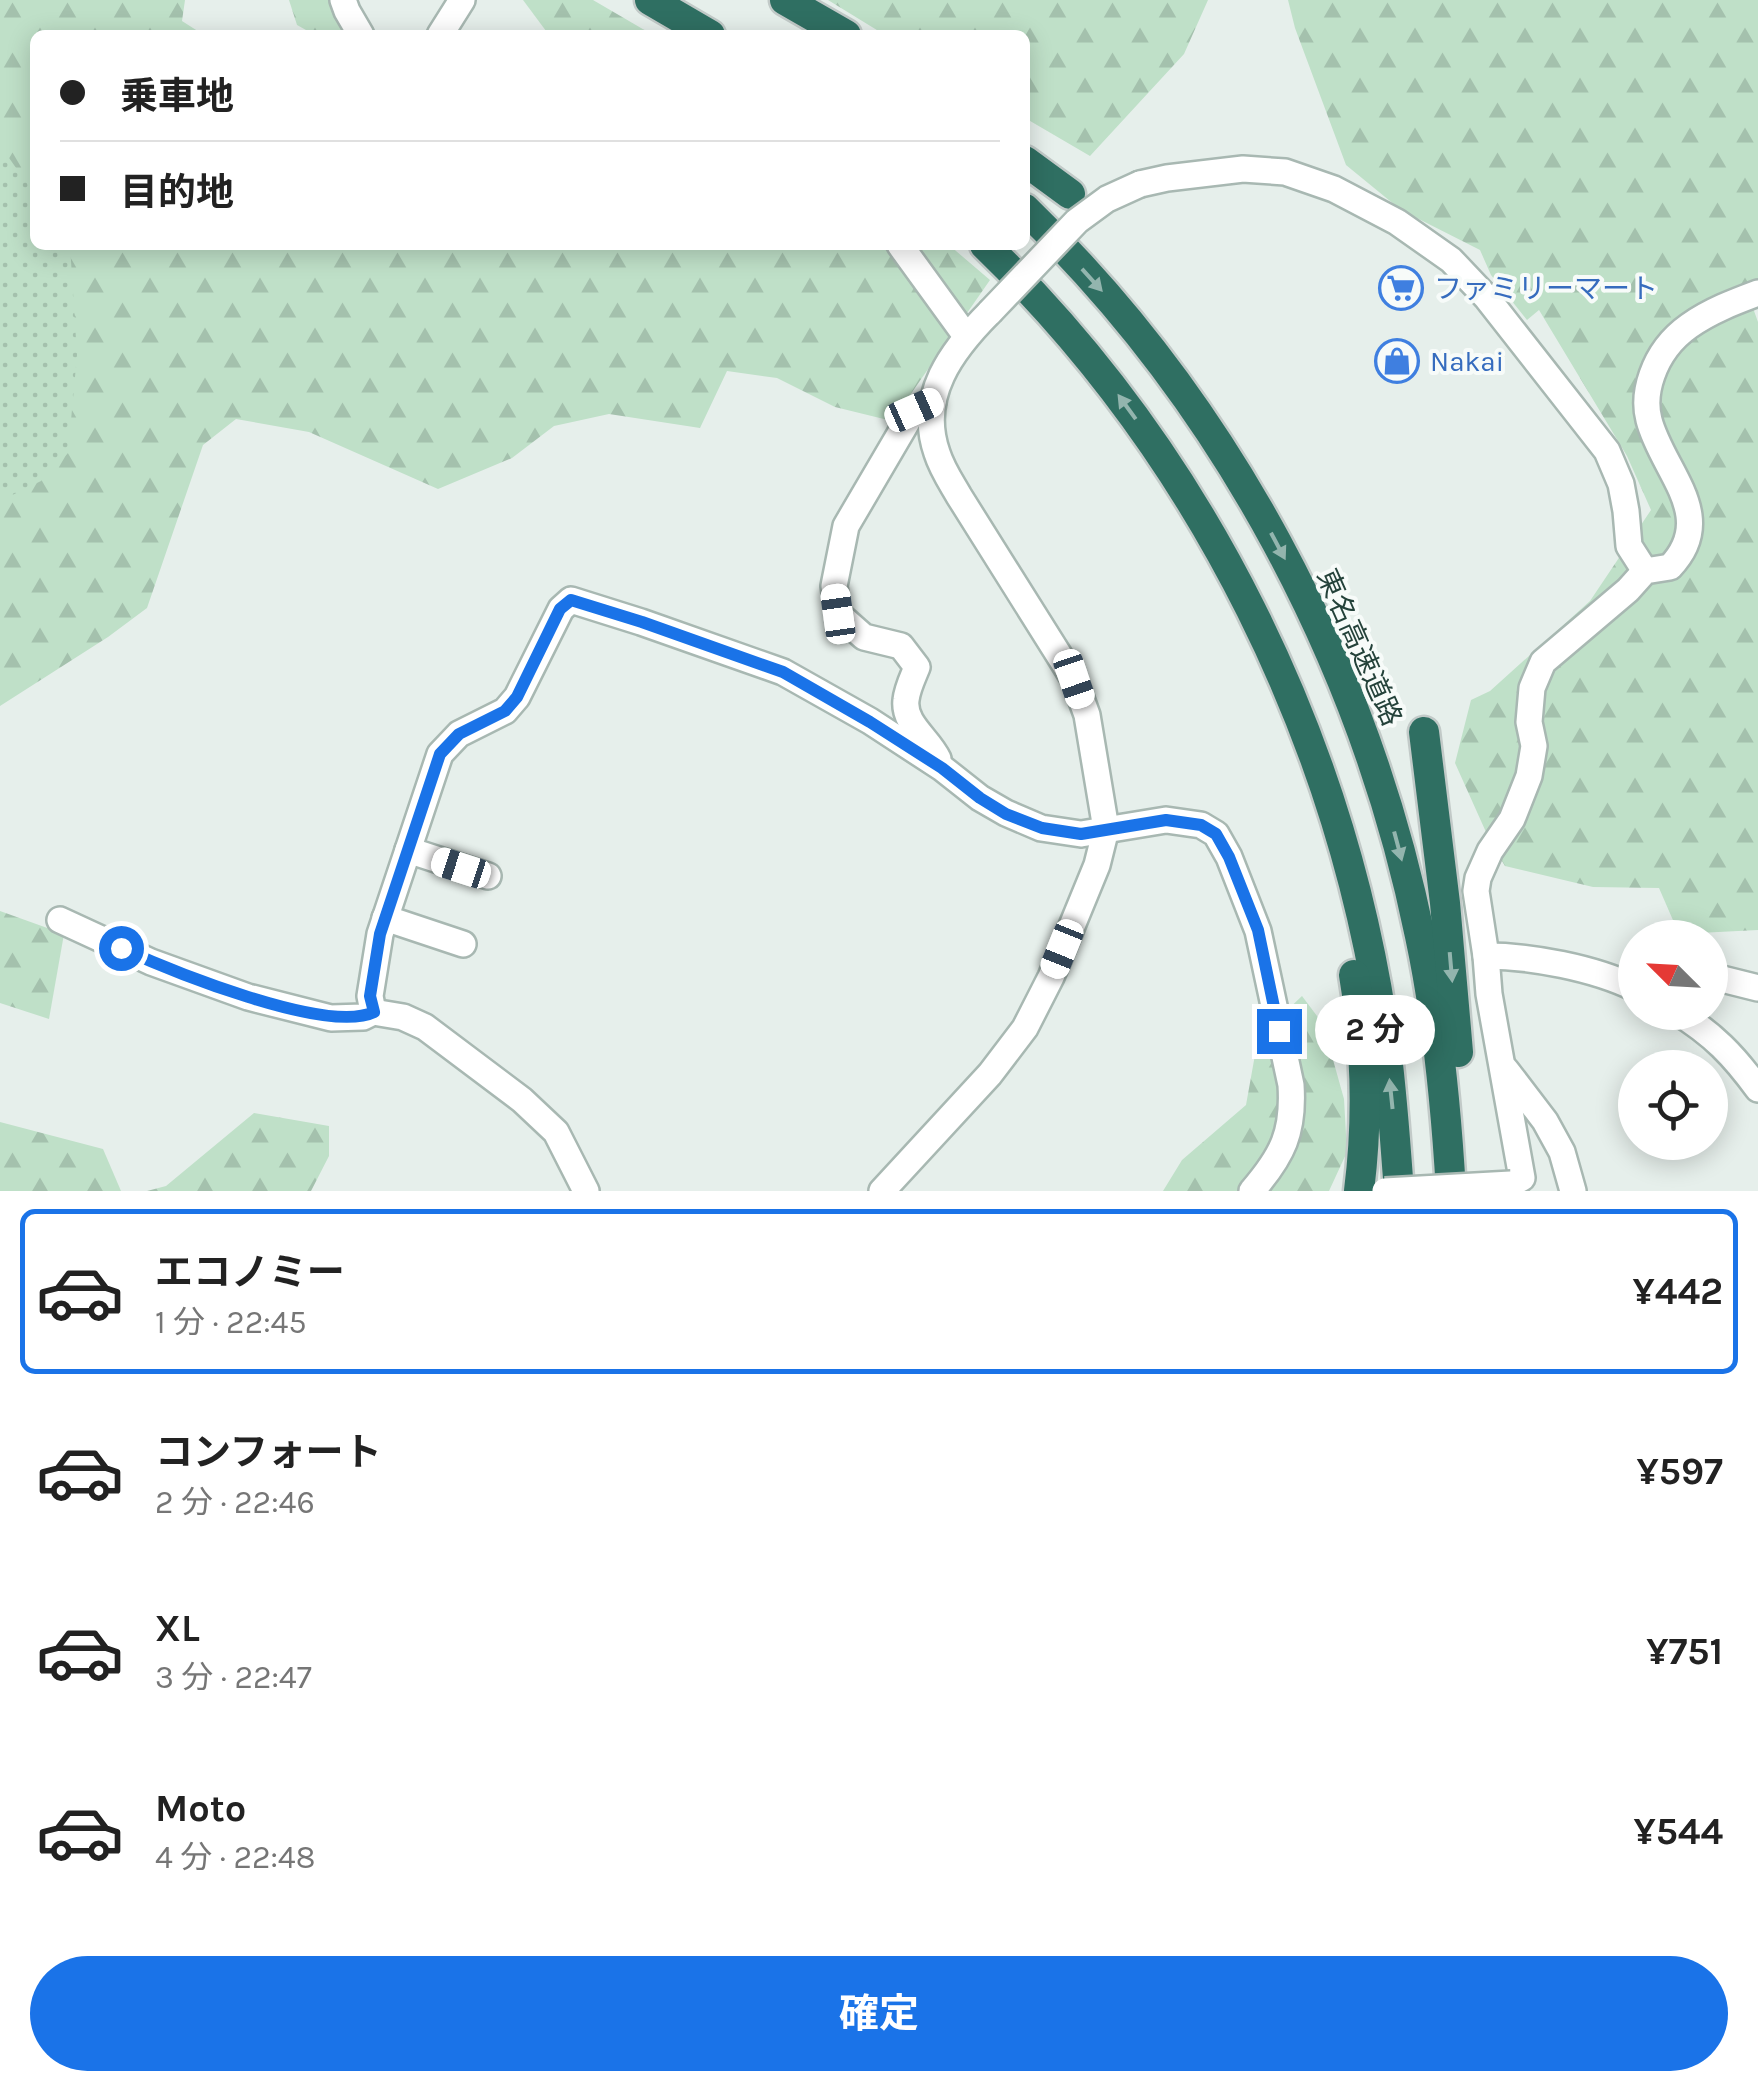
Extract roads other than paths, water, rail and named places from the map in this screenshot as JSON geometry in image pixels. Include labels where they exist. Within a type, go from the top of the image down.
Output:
[{"type":"highway","points":[[650,0],[701,30]]},
{"type":"highway","points":[[758,0],[803,30]]},
{"type":"highway","points":[[785,0],[837,30]]},
{"type":"highway","points":[[1030,165],[1070,194]]},
{"type":"highway","name":"東名高速道路","points":[[1030,214],[1146,342],[1212,434],[1273,536],[1325,638],[1384,794],[1420,935],[1443,1086],[1451,1191]]},
{"type":"highway","points":[[990,250],[1043,304],[1128,408],[1232,572],[1276,660],[1342,838],[1360,908],[1385,1040],[1399,1191]]},
{"type":"highway","points":[[1169,468],[1277,700],[1314,797],[1333,864],[1356,980],[1362,1043],[1365,1112],[1359,1191]]},
{"type":"highway","points":[[1424,732],[1445,903],[1464,1113],[1466,1191]]},
{"type":"street","points":[[343,0],[359,30]]},
{"type":"street","points":[[443,30],[462,0]]},
{"type":"street","points":[[882,1191],[990,1074],[1025,1028],[1051,977],[1097,866],[1106,829],[1087,714],[1074,679],[944,471],[935,449],[933,401],[950,357],[1077,222],[1106,200],[1140,184],[1243,169],[1285,172],[1334,189],[1397,222],[1450,260],[1487,298],[1607,451],[1621,484],[1629,546],[1645,571]]},
{"type":"street","points":[[904,250],[966,336]]},
{"type":"street","points":[[1385,1191],[1511,1184],[1522,1178],[1488,994],[1476,890],[1478,878],[1490,851],[1512,819],[1529,776],[1534,746],[1529,722],[1532,688],[1543,662],[1645,571],[1670,568],[1685,547],[1690,514],[1686,498],[1650,423],[1647,396],[1656,364],[1664,350],[1688,327],[1720,308],[1758,293]]},
{"type":"street","points":[[933,401],[914,410],[846,526],[834,586],[838,614],[864,637],[902,646],[917,667],[906,702],[910,720],[942,768]]},
{"type":"street","points":[[374,1012],[370,996],[380,934],[440,754],[459,734],[505,711],[517,697],[560,609],[571,600],[783,672],[870,722],[1006,814],[1042,828],[1081,834],[1166,820],[1201,825],[1216,834],[1258,930],[1291,1085],[1287,1138],[1267,1174],[1252,1191]]},
{"type":"street","points":[[408,850],[488,876]]},
{"type":"street","points":[[385,918],[463,944]]},
{"type":"street","points":[[60,920],[151,962],[248,997],[330,1018],[363,1017],[374,1012],[403,1017],[426,1027],[522,1100],[556,1132],[586,1191]]},
{"type":"street","points":[[1486,956],[1511,956],[1618,980]]},
{"type":"street","points":[[1609,976],[1618,973]]},
{"type":"street","points":[[1728,980],[1758,988]]},
{"type":"street","points":[[1706,1030],[1740,1064],[1758,1089]]},
{"type":"street","points":[[1503,1067],[1545,1121],[1562,1152],[1573,1191]]},
{"type":"place","name":"ファミリーマート","points":[[1401,288]]},
{"type":"place","name":"Nakai","points":[[1397,361]]}]
